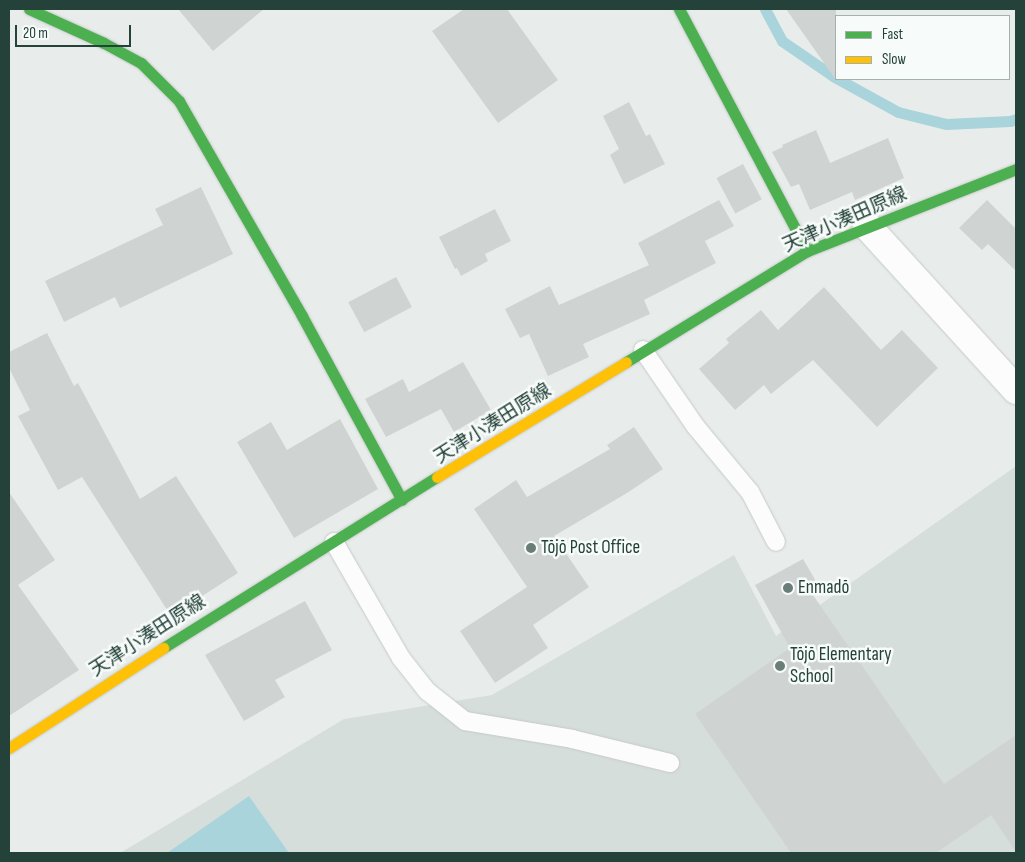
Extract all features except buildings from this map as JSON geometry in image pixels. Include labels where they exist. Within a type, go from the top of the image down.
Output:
[{"type":"main road","points":[[29,9],[104,43],[141,63],[179,101],[302,316],[402,500]]},
{"type":"main road","points":[[679,9],[807,252]]},
{"type":"main road","name":"天津小湊田原線","points":[[9,748],[140,662],[525,426],[643,350],[807,252],[867,226],[1016,169]]},
{"type":"street","points":[[867,226],[1016,390]]},
{"type":"lane","points":[[643,350],[696,427],[750,492],[776,542]]},
{"type":"lane","points":[[334,542],[401,658],[426,691],[465,721],[572,739],[670,763]]},
{"type":"shaded area","name":"Tōjō Elementary School","points":[[1016,466],[1016,853],[120,853],[344,719],[492,695],[734,555],[776,636]]},
{"type":"water","points":[[249,796],[289,853],[167,853]]},
{"type":"waterway","points":[[765,9],[782,41],[835,77]]},
{"type":"waterway","points":[[840,80],[898,112],[946,124],[1010,121],[1016,119]]},
{"type":"traffic: fast","points":[[29,9],[104,43],[141,63],[179,101],[302,316],[402,500]]},
{"type":"traffic: fast","points":[[679,9],[807,251]]},
{"type":"traffic: fast","points":[[626,362],[807,251],[1016,169]]},
{"type":"traffic: fast","points":[[163,648],[437,477]]},
{"type":"traffic: slow","points":[[437,477],[626,362]]},
{"type":"traffic: slow","points":[[9,748],[163,648]]},
{"type":"place","name":"Tōjō Post Office","points":[[531,548]]},
{"type":"place","name":"Enmadō","points":[[788,588]]},
{"type":"place","name":"Tōjō Elementary School","points":[[780,666]]}]
